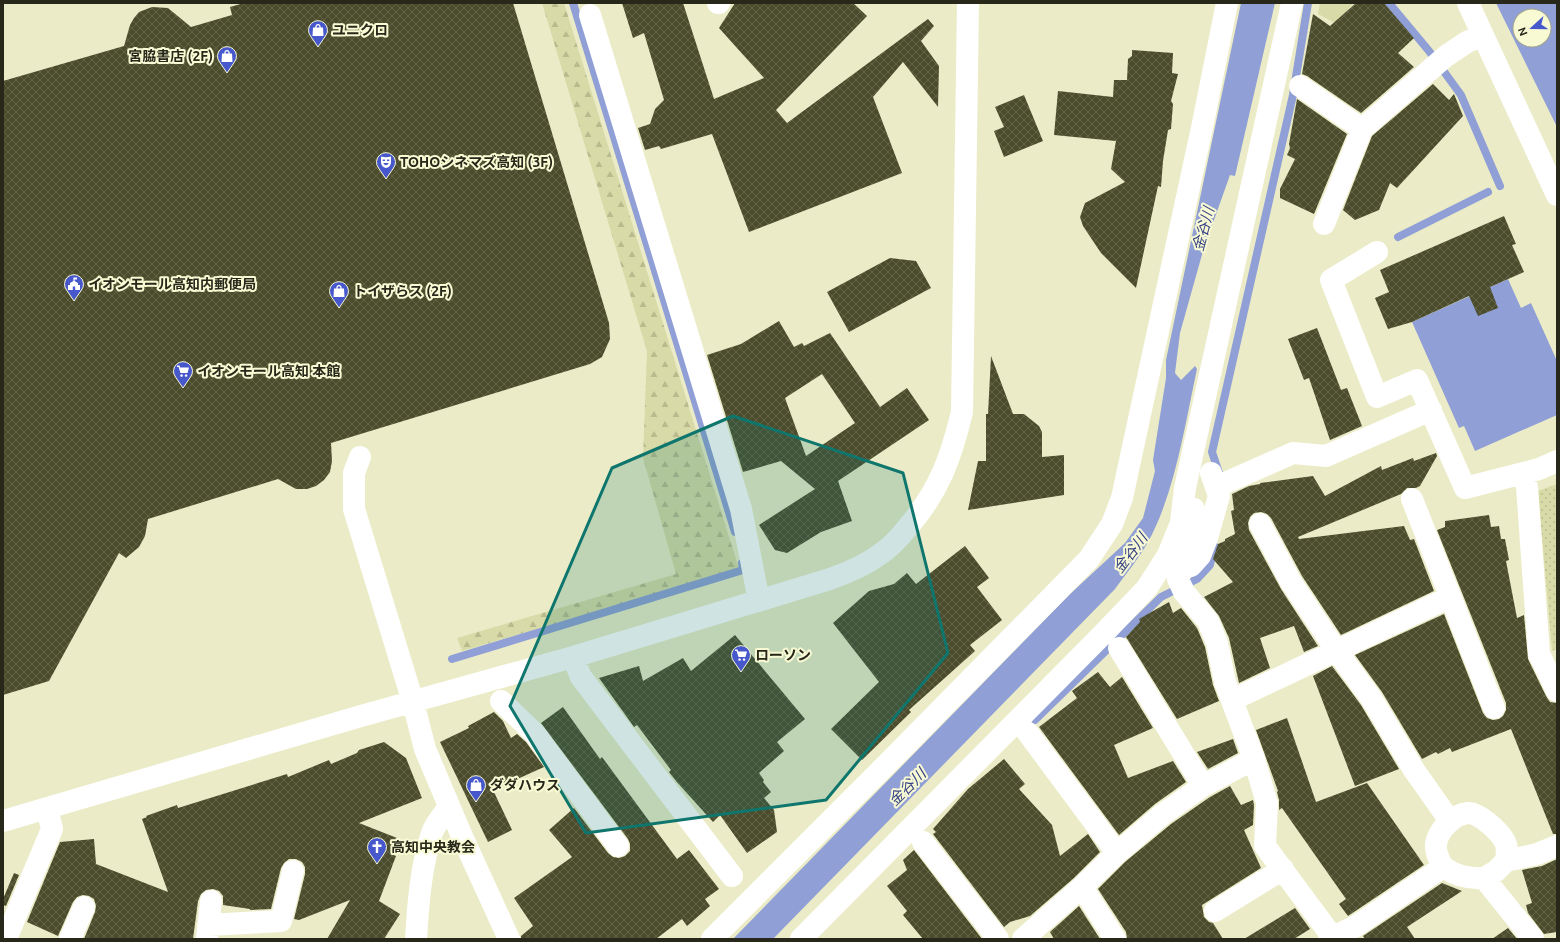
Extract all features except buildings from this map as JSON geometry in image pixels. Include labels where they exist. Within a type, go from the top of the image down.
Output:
[{"type":"street","points":[[3,821],[413,702],[573,658],[849,572],[880,555],[917,517],[931,496],[941,478],[949,458],[956,438],[962,412],[968,3]]},
{"type":"street","points":[[712,939],[1089,559],[1112,524],[1122,498],[1203,123],[1227,3]]},
{"type":"street","points":[[801,939],[1098,639],[1146,588],[1168,555],[1181,523],[1186,488],[1292,3]]},
{"type":"street","points":[[1468,3],[1557,195]]},
{"type":"street","points":[[590,15],[741,509],[759,600]]},
{"type":"street","points":[[1324,224],[1362,129],[1439,62],[1466,42],[1482,35]]},
{"type":"street","points":[[1300,86],[1362,129]]},
{"type":"street","points":[[1377,252],[1331,280],[1377,397],[1417,380],[1465,488],[1539,469],[1557,461]]},
{"type":"street","points":[[1181,586],[1200,556],[1207,538],[1219,496],[1218,480],[1235,477],[1293,453],[1326,456],[1431,410]]},
{"type":"street","points":[[360,457],[354,473],[354,509],[413,702],[425,749],[449,807],[509,939]]},
{"type":"street","points":[[1527,487],[1539,654],[1557,691]]},
{"type":"street","points":[[1186,488],[1194,510],[1187,560],[1181,571],[1181,586],[1208,621],[1217,643],[1225,682],[1254,759],[1267,803],[1265,846],[1332,939],[1356,926],[1443,867]]},
{"type":"street","points":[[1412,499],[1494,708]]},
{"type":"street","points":[[1260,524],[1291,582],[1370,698],[1414,770],[1450,821]]},
{"type":"street","points":[[1232,700],[1450,597]]},
{"type":"street","points":[[1118,648],[1203,786]]},
{"type":"street","points":[[573,658],[581,677],[732,876]]},
{"type":"street","points":[[501,702],[535,734],[618,846]]},
{"type":"street","points":[[1028,732],[1117,853]]},
{"type":"street","points":[[1023,939],[1082,887],[1117,853],[1163,814],[1203,786],[1254,759]]},
{"type":"street","points":[[416,939],[422,883],[430,838],[432,831],[449,807]]},
{"type":"street","points":[[6,939],[52,829],[47,808]]},
{"type":"street","points":[[1506,861],[1507,851],[1505,841],[1495,829],[1473,814],[1462,814],[1450,821],[1441,832],[1436,842],[1436,852],[1443,867],[1462,877],[1472,879],[1484,878],[1496,871],[1506,861],[1537,854],[1557,846]]},
{"type":"street","points":[[923,842],[998,939]]},
{"type":"street","points":[[1215,910],[1283,869]]},
{"type":"street","points":[[211,901],[208,932],[281,921],[293,871]]},
{"type":"street","points":[[1484,878],[1533,939]]},
{"type":"street","points":[[1082,887],[1115,939]]},
{"type":"street","points":[[70,939],[84,906]]},
{"type":"highlighted area","points":[[733,416],[903,473],[948,653],[826,800],[586,833],[510,706],[612,468]]},
{"type":"green space","points":[[542,3],[564,3],[739,569],[462,651],[457,638],[676,574],[643,458],[647,351]]},
{"type":"green space","points":[[1320,3],[1354,3],[1335,23],[1318,14]]},
{"type":"green space","points":[[1557,484],[1557,649],[1552,651],[1538,491]]},
{"type":"water","name":"金谷川","points":[[1241,3],[1275,3],[1235,176],[1230,175],[1203,251],[1180,333],[1175,373],[1181,380],[1195,366],[1197,369],[1172,480],[1157,523],[1148,542],[1137,560],[1115,589],[773,939],[733,939],[1069,595],[1125,543],[1143,518],[1155,471],[1153,460],[1166,378],[1166,360]]},
{"type":"water","points":[[1496,3],[1557,3],[1557,127],[1518,48],[1552,48],[1552,8],[1512,8],[1512,36]]},
{"type":"water","points":[[1508,279],[1521,308],[1531,303],[1557,361],[1557,415],[1475,451],[1464,426],[1459,428],[1412,322]]},
{"type":"waterway","points":[[573,3],[735,532]]},
{"type":"waterway","points":[[1219,473],[1212,452],[1293,95],[1308,3]]},
{"type":"waterway","points":[[1389,3],[1429,51],[1461,95],[1500,186]]},
{"type":"waterway","points":[[1398,237],[1488,192]]},
{"type":"waterway","points":[[1035,720],[1161,597],[1197,579],[1210,565],[1214,546]]},
{"type":"waterway","points":[[452,659],[743,570],[742,563]]},
{"type":"place","name":"ユニクロ","points":[[318,47]]},
{"type":"place","name":"宮脇書店 (2F)","points":[[227,73]]},
{"type":"place","name":"TOHOシネマズ高知 (3F)","points":[[386,179]]},
{"type":"place","name":"イオンモール高知内郵便局","points":[[74,301]]},
{"type":"place","name":"トイザらス (2F)","points":[[339,308]]},
{"type":"place","name":"イオンモール高知 本館","points":[[183,388]]},
{"type":"place","name":"ローソン","points":[[741,672]]},
{"type":"place","name":"ダダハウス","points":[[476,802]]},
{"type":"place","name":"高知中央教会","points":[[377,864]]}]
